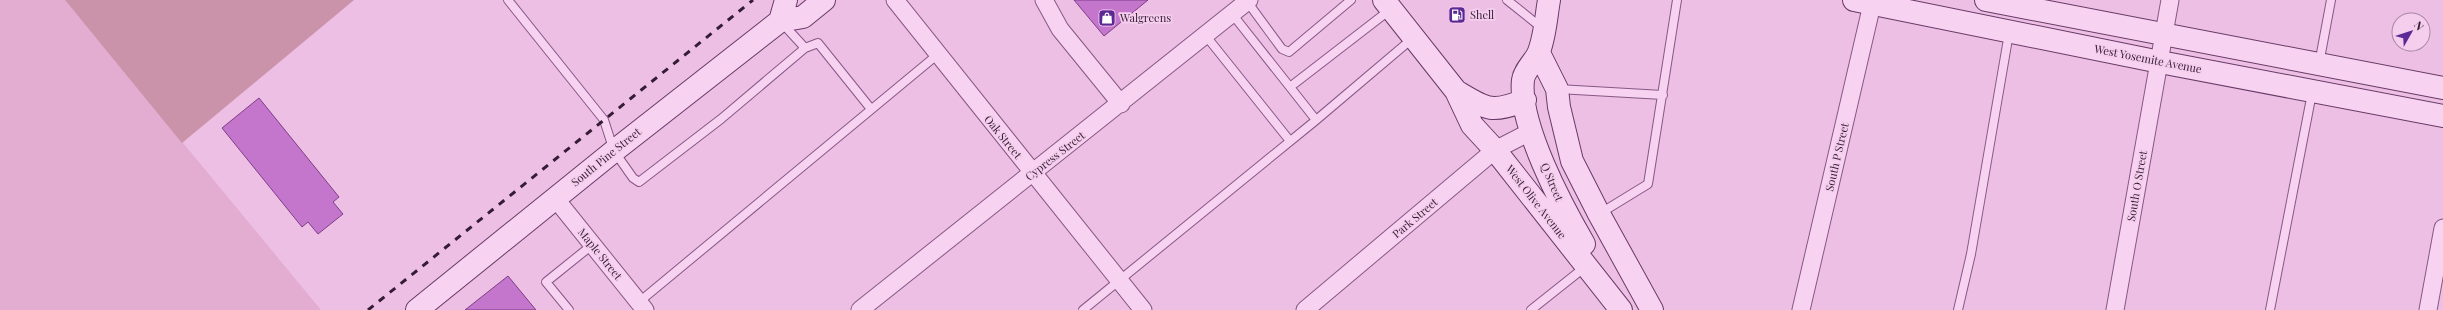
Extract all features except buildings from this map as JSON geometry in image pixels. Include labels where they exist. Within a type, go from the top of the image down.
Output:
[{"type":"main road","name":"South Pine Street","points":[[418,310],[784,13],[810,0]]},
{"type":"main road","points":[[784,13],[803,17],[824,0]]},
{"type":"main road","points":[[1540,0],[1544,27]]},
{"type":"main road","name":"Q Street","points":[[1550,0],[1538,52],[1523,79],[1530,132],[1563,207],[1620,307]]},
{"type":"main road","points":[[1986,0],[2016,3],[2163,35],[2443,88]]},
{"type":"main road","name":"West Yosemite Avenue","points":[[1867,1],[2009,32],[2443,116]]},
{"type":"main road","name":"West Olive Avenue","points":[[1388,4],[1456,91],[1472,125],[1495,150],[1620,307]]},
{"type":"main road","points":[[1538,52],[1557,89],[1559,107],[1572,161],[1599,214],[1652,310]]},
{"type":"main road","name":"West Olive Avenue","points":[[1456,91],[1479,105],[1490,108],[1502,109],[1525,100]]},
{"type":"main road","points":[[1530,132],[1545,138],[1588,212],[1599,214]]},
{"type":"street","name":"Oak Street","points":[[895,0],[937,55],[1143,310]]},
{"type":"street","points":[[1044,0],[1060,29],[1121,104]]},
{"type":"street","name":"Cypress Street","points":[[860,310],[1233,15],[1247,0]]},
{"type":"street","name":"South O Street","points":[[2115,310],[2170,0]]},
{"type":"street","name":"South P Street","points":[[1801,310],[1867,1]]},
{"type":"street","name":"Park Street","points":[[1305,310],[1495,150],[1530,132]]},
{"type":"street","name":"Maple Street","points":[[555,198],[642,306]]},
{"type":"street","points":[[2428,310],[2443,228]]},
{"type":"lane","points":[[508,0],[604,120],[614,151],[633,178],[639,182],[805,48],[818,43],[871,109]]},
{"type":"lane","points":[[1247,0],[1282,49],[1289,52],[1351,0]]},
{"type":"lane","points":[[1507,0],[1544,27]]},
{"type":"lane","points":[[1599,214],[1648,184],[1677,0]]},
{"type":"lane","points":[[2318,65],[2331,0]]},
{"type":"lane","points":[[1290,87],[1388,4]]},
{"type":"lane","points":[[784,13],[805,48]]},
{"type":"lane","points":[[1233,15],[1316,120]]},
{"type":"lane","points":[[1958,310],[1971,254],[2009,32]]},
{"type":"lane","points":[[1206,36],[1290,141]]},
{"type":"lane","points":[[1083,310],[1316,120],[1415,37]]},
{"type":"lane","points":[[642,306],[871,109],[937,55]]},
{"type":"lane","points":[[1557,89],[1663,95]]},
{"type":"lane","points":[[2270,310],[2312,90]]},
{"type":"lane","points":[[569,310],[546,282],[592,245]]},
{"type":"lane","points":[[1531,310],[1587,266]]},
{"type":"shaded area","points":[[0,0],[65,0],[321,310],[0,310]]},
{"type":"shaded area","points":[[65,0],[354,0],[182,143]]},
{"type":"railway","points":[[368,310],[753,0]]},
{"type":"place","name":"Shell","points":[[1457,15]]},
{"type":"place","name":"Walgreens","points":[[1107,18]]}]
